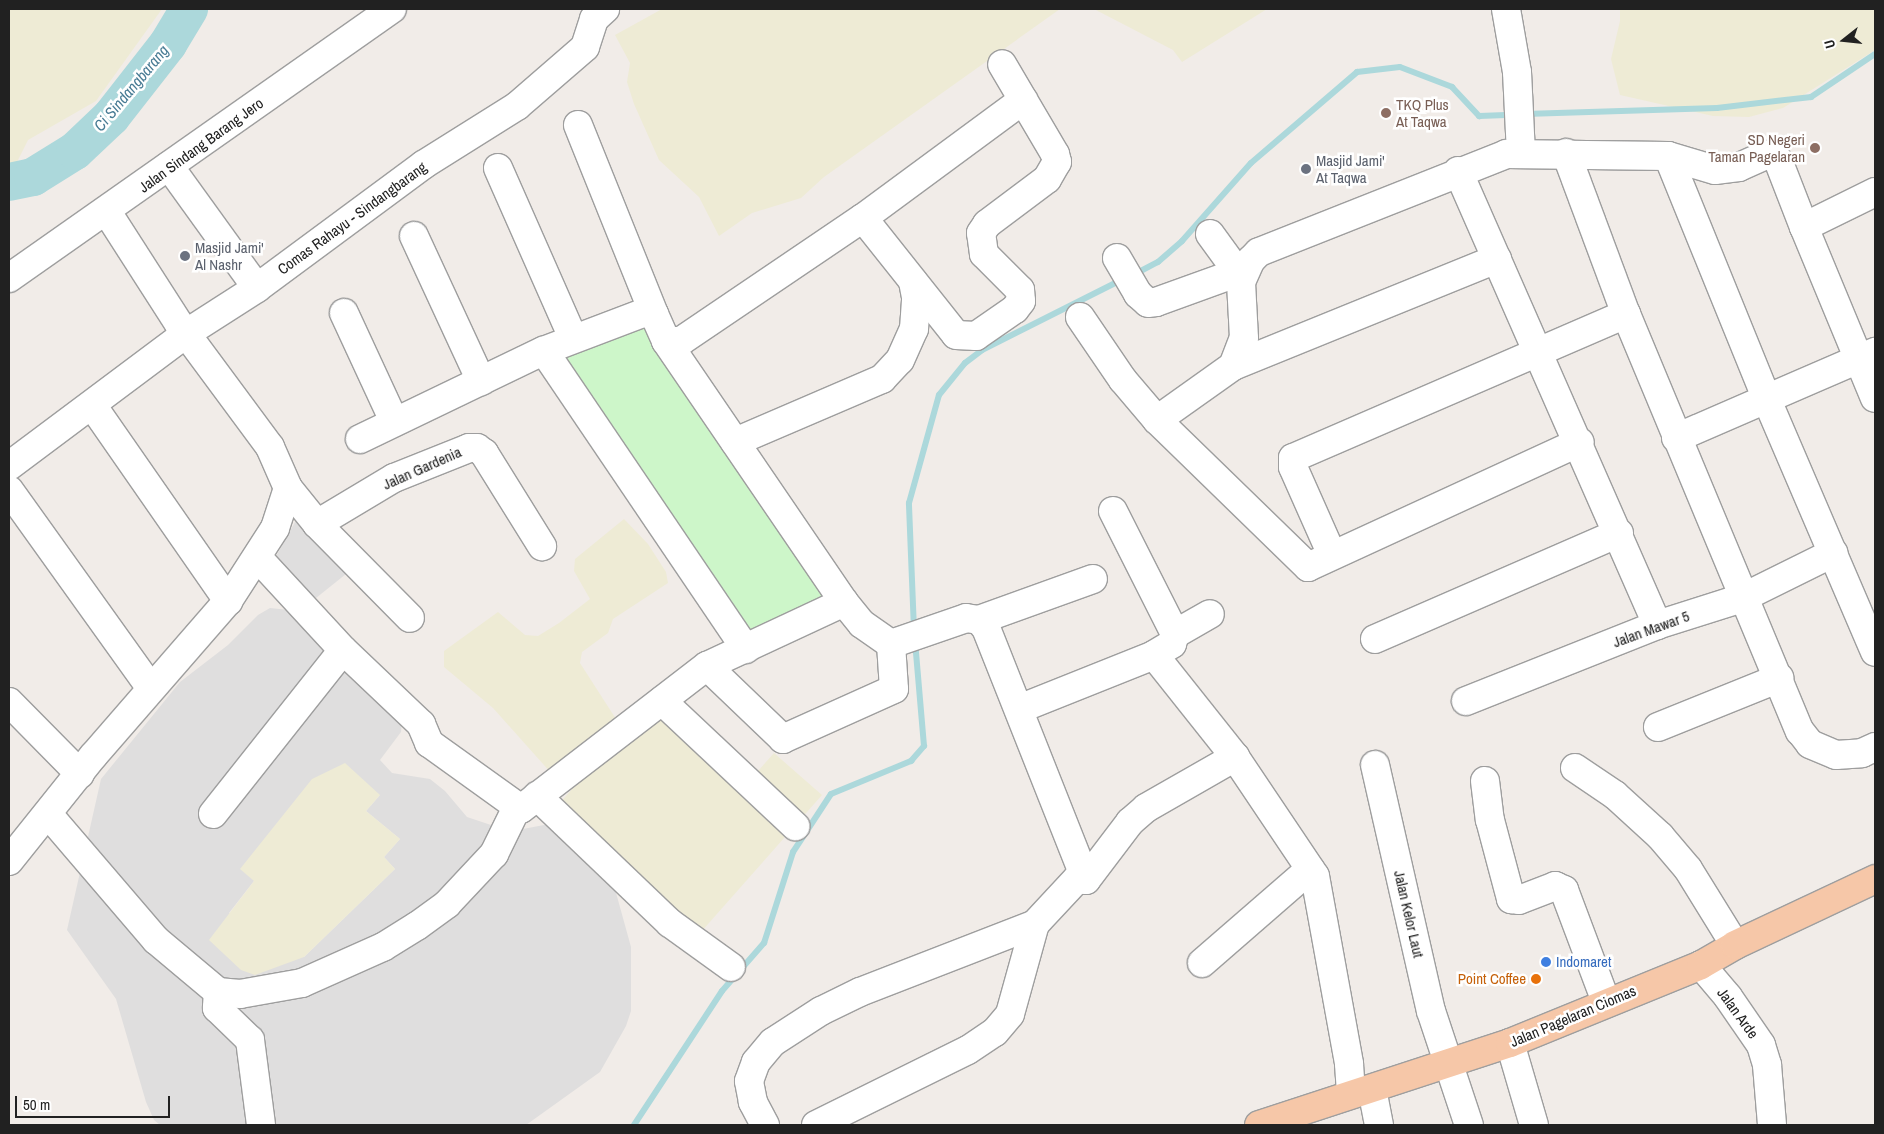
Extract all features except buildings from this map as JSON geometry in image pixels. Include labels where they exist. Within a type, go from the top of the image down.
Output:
[{"type":"main road","name":"Jalan Pagelaran Ciomas","points":[[1259,1125],[1510,1043],[1606,1002],[1701,965],[1735,945],[1875,880]]},
{"type":"street","name":"Jalan Sindang Barang Jero","points":[[9,278],[107,212],[392,9]]},
{"type":"street","name":"Comas Rahayu - Sindangbarang","points":[[9,466],[187,333],[257,288],[423,165],[524,100],[585,47],[594,19],[605,9]]},
{"type":"street","points":[[1506,9],[1519,110],[1521,154]]},
{"type":"street","points":[[863,218],[950,331],[961,337],[983,333],[1021,301],[1020,290],[984,254],[980,241],[987,224],[1054,171],[1055,154],[1002,64]]},
{"type":"street","points":[[666,341],[670,343],[687,338],[863,218],[1023,100]]},
{"type":"street","points":[[578,125],[666,341],[844,602],[862,624],[895,642],[966,618],[979,620],[1094,579]]},
{"type":"street","points":[[1566,153],[1626,314],[1676,438],[1742,598],[1779,678],[1800,731],[1810,744],[1836,755],[1862,753],[1875,747]]},
{"type":"street","points":[[1126,275],[1148,302],[1156,302],[1238,277],[1259,252],[1458,171],[1506,154],[1566,153],[1668,156],[1715,170],[1739,167],[1766,155],[1773,156],[1778,160],[1804,227],[1867,355],[1875,398]]},
{"type":"street","points":[[1668,156],[1767,400],[1875,652]]},
{"type":"street","points":[[169,166],[257,288]]},
{"type":"street","points":[[498,168],[573,338]]},
{"type":"street","points":[[1458,171],[1580,442],[1657,625]]},
{"type":"street","points":[[1804,227],[1875,192]]},
{"type":"street","points":[[107,212],[187,333],[270,447],[288,488],[317,524],[410,618]]},
{"type":"street","points":[[1210,234],[1238,277],[1244,338],[1233,366]]},
{"type":"street","points":[[414,236],[481,381]]},
{"type":"street","points":[[1157,420],[1233,366],[1497,259]]},
{"type":"street","points":[[735,442],[882,379],[900,360],[914,329],[916,297],[913,281]]},
{"type":"street","points":[[344,313],[394,421]]},
{"type":"street","points":[[360,439],[394,421],[573,338],[643,313],[654,314]]},
{"type":"street","points":[[1332,555],[1293,466],[1293,458],[1626,314]]},
{"type":"street","points":[[1080,317],[1123,380],[1157,420],[1308,567],[1580,442]]},
{"type":"street","points":[[544,351],[746,649]]},
{"type":"street","points":[[1676,438],[1867,355]]},
{"type":"street","points":[[92,404],[228,601]]},
{"type":"street","name":"Jalan Gardenia","points":[[317,524],[394,478],[469,448],[476,448],[484,453],[542,546]]},
{"type":"street","points":[[9,861],[151,688],[228,601],[258,558],[275,528],[288,488]]},
{"type":"street","points":[[9,490],[151,688]]},
{"type":"street","points":[[1019,709],[1154,655],[1172,644],[1175,634],[1113,511]]},
{"type":"street","points":[[1375,639],[1619,533]]},
{"type":"street","name":"Jalan Mawar 5","points":[[1466,701],[1657,625],[1742,598],[1833,553]]},
{"type":"street","points":[[258,558],[344,650],[421,724],[429,743],[527,802],[670,923],[731,967]]},
{"type":"street","points":[[48,814],[151,935],[218,992],[263,992],[302,983],[382,947],[417,926],[447,904],[494,854],[527,802],[707,666],[844,602]]},
{"type":"street","points":[[1175,634],[1210,614]]},
{"type":"street","points":[[979,620],[986,628],[1086,880]]},
{"type":"street","points":[[707,666],[783,740],[894,689],[895,642]]},
{"type":"street","points":[[213,814],[344,650]]},
{"type":"street","points":[[1154,655],[1235,757],[1310,868],[1319,890],[1349,1064],[1379,1125]]},
{"type":"street","points":[[1658,727],[1779,678]]},
{"type":"street","points":[[662,701],[795,826]]},
{"type":"street","points":[[9,702],[80,774]]},
{"type":"street","points":[[1086,880],[1130,822],[1146,808],[1235,757]]},
{"type":"street","name":"Jalan Kelor Laut","points":[[1375,765],[1432,1011],[1469,1125]]},
{"type":"street","points":[[1575,768],[1615,795],[1660,836],[1688,869],[1735,945]]},
{"type":"street","points":[[1485,782],[1490,820],[1511,900],[1519,900],[1555,886],[1564,890],[1606,1002]]},
{"type":"street","points":[[1202,963],[1310,868]]},
{"type":"street","points":[[765,1125],[753,1102],[749,1081],[756,1062],[784,1034],[821,1011],[877,984],[1035,924],[1077,879],[1086,880]]},
{"type":"street","points":[[816,1125],[968,1050],[995,1032],[1010,1014],[1035,924]]},
{"type":"street","name":"Jalan Arde","points":[[1701,965],[1728,997],[1761,1044],[1767,1065],[1772,1125]]},
{"type":"street","points":[[218,992],[218,1008],[250,1040],[261,1125]]},
{"type":"street","points":[[1510,1043],[1534,1125]]},
{"type":"shaded area","points":[[9,9],[162,9],[96,101],[28,140],[9,178]]},
{"type":"shaded area","points":[[662,9],[1060,9],[824,177],[801,198],[752,213],[719,236],[699,197],[659,160],[634,104],[627,82],[630,63],[615,35]]},
{"type":"shaded area","points":[[1094,9],[1267,9],[1182,62],[1173,50]]},
{"type":"shaded area","points":[[1620,9],[1875,9],[1875,50],[1783,108],[1749,117],[1713,116],[1620,95],[1611,59],[1620,21]]},
{"type":"shaded area","points":[[300,513],[351,570],[316,598],[274,560]]},
{"type":"shaded area","points":[[624,519],[648,544],[666,572],[668,583],[613,619],[608,633],[582,652],[580,663],[616,719],[552,774],[493,708],[444,667],[444,651],[498,612],[525,635],[538,636],[559,623],[590,599],[574,571],[575,559]]},
{"type":"shaded area","points":[[270,608],[289,610],[402,721],[401,732],[380,760],[392,773],[430,779],[445,791],[467,817],[503,829],[523,829],[565,821],[610,871],[631,947],[631,1011],[626,1026],[600,1072],[526,1125],[160,1125],[154,1120],[146,1102],[116,999],[67,930],[101,779],[180,682],[228,645],[258,615]],"holes":[[[380,795],[366,811],[400,839],[384,857],[395,869],[304,957],[229,913],[254,881]]]},
{"type":"shaded area","points":[[647,704],[742,789],[774,753],[822,795],[701,932],[558,805]]},
{"type":"shaded area","points":[[345,763],[380,795],[366,811],[400,839],[384,857],[395,869],[304,957],[255,975],[241,970],[209,940],[254,881],[240,869],[312,779]]},
{"type":"green space","points":[[639,310],[827,601],[747,643],[545,341]]},
{"type":"waterway","name":"Ci Sindangbarang","points":[[9,182],[33,177],[75,151],[111,117],[168,44],[189,9]]},
{"type":"waterway","points":[[1525,114],[1717,108],[1811,97],[1875,54]]},
{"type":"waterway","points":[[1135,274],[1158,262],[1182,241],[1251,163],[1357,72],[1400,67],[1452,87],[1479,116],[1513,115]]},
{"type":"waterway","points":[[914,630],[909,503],[939,395],[965,363],[982,350],[1123,279]]},
{"type":"waterway","points":[[634,1125],[722,991],[764,943],[793,852],[831,794],[911,761],[924,746],[915,642]]},
{"type":"place","name":"TKQ Plus At Taqwa","points":[[1386,113]]},
{"type":"place","name":"SD Negeri Taman Pagelaran","points":[[1815,148]]},
{"type":"place","name":"Masjid Jami' At Taqwa","points":[[1306,169]]},
{"type":"place","name":"Masjid Jami' Al Nashr","points":[[185,256]]},
{"type":"place","name":"Indomaret","points":[[1546,962]]},
{"type":"place","name":"Point Coffee","points":[[1536,979]]}]
